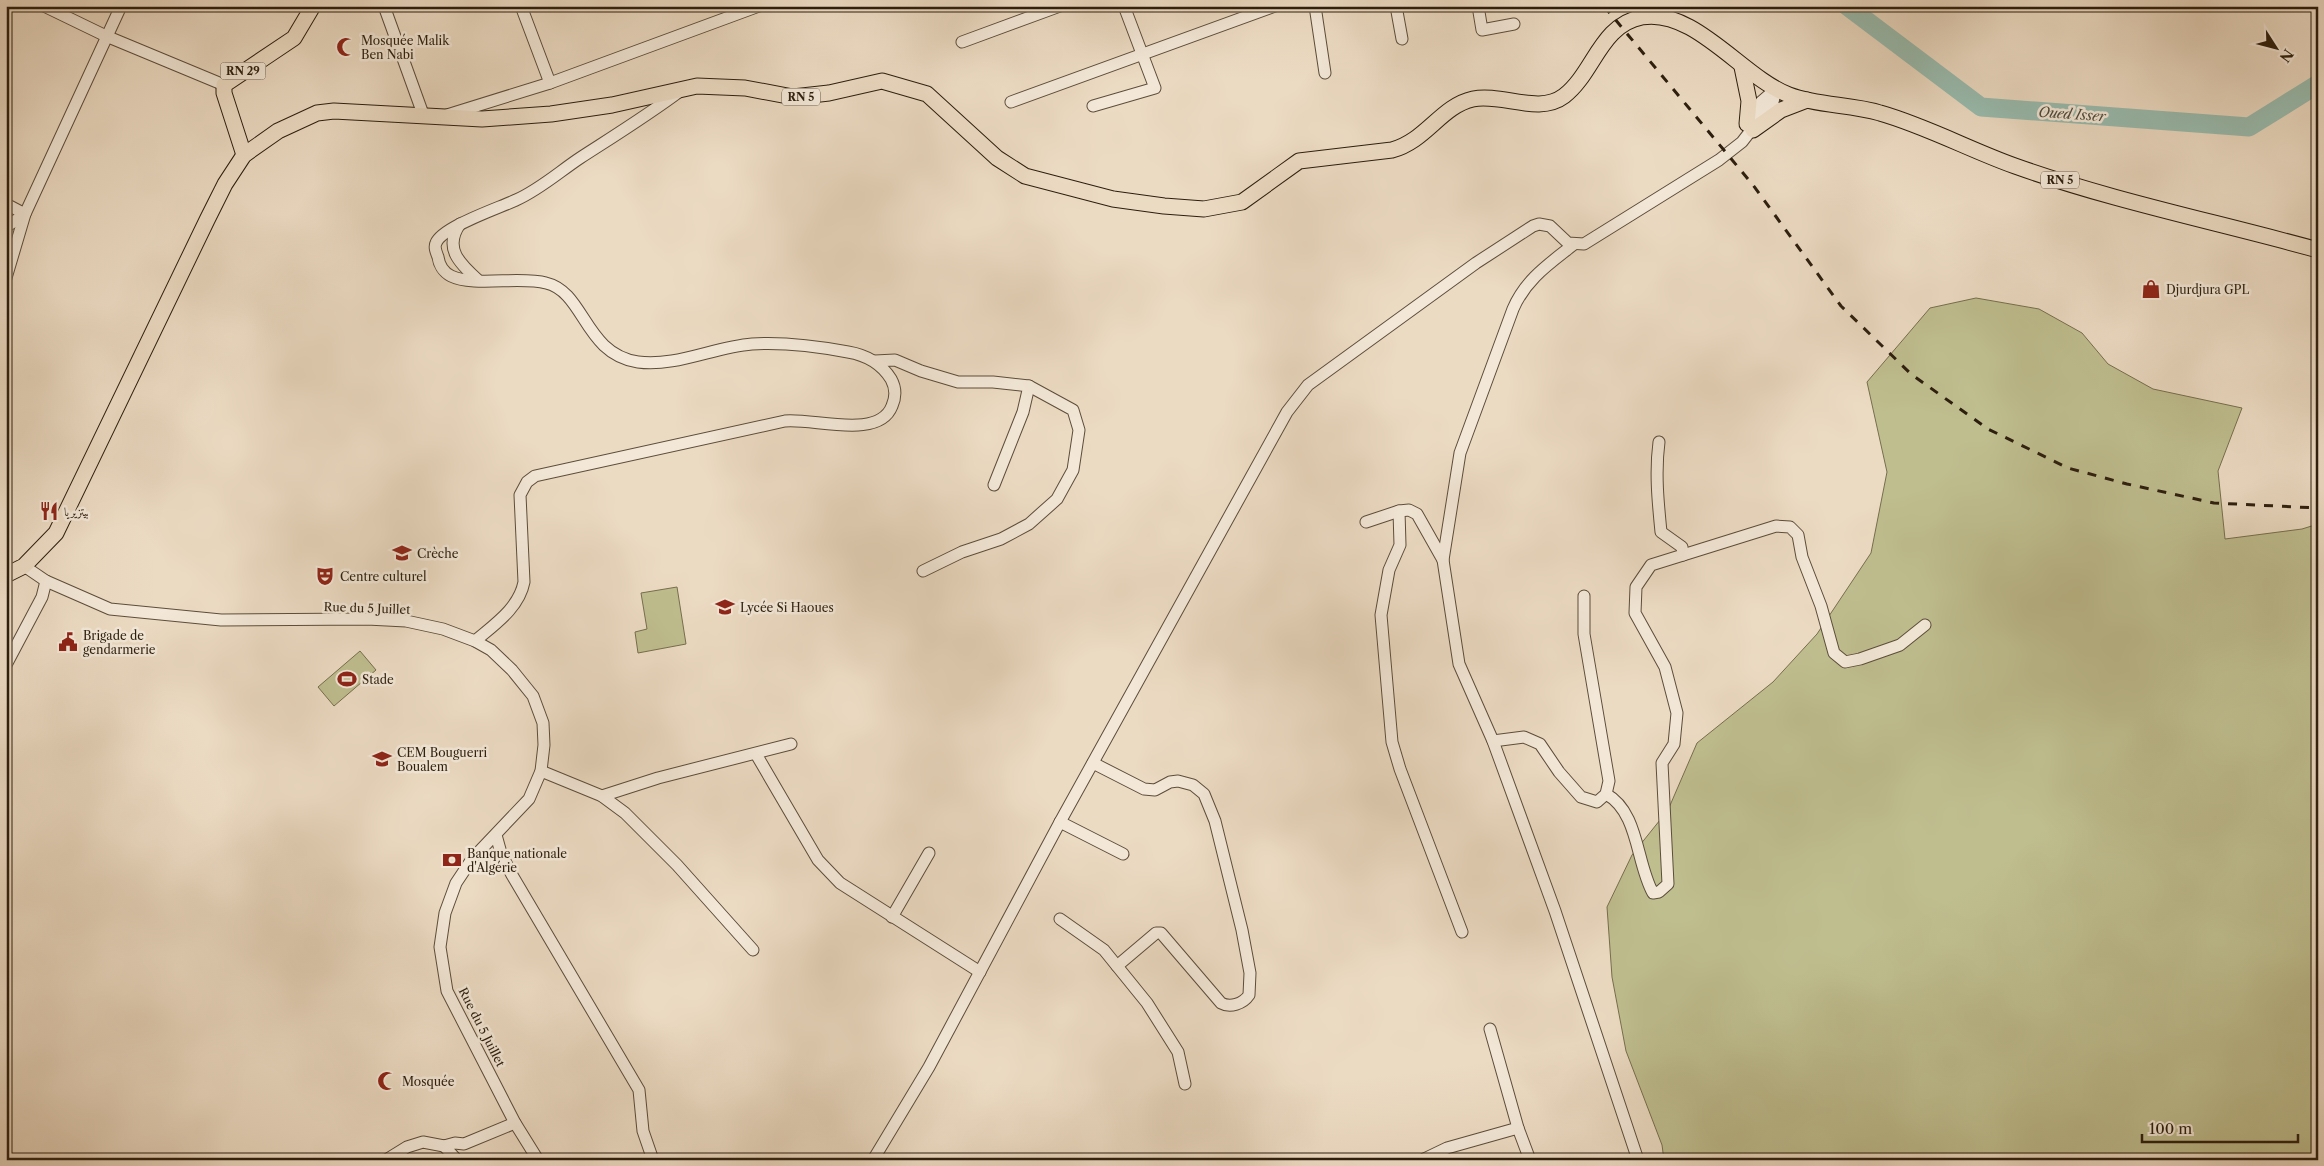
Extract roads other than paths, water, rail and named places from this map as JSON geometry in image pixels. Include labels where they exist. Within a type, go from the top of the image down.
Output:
[{"type":"main road","name":"RN 29","points":[[244,155],[224,85],[294,38],[313,6]]},
{"type":"main road","name":"RN 5","points":[[6,575],[24,566],[56,533],[207,220],[225,184],[244,155],[278,131],[316,113],[334,111],[423,114],[482,119],[551,114],[612,105],[697,86],[745,88],[794,97],[830,93],[882,82],[904,86],[927,94],[997,158],[1025,176],[1114,199],[1204,209],[1242,202],[1298,161],[1392,150],[1406,146],[1456,106],[1472,99],[1487,98],[1528,103],[1549,102],[1562,98],[1575,86],[1599,48],[1611,34],[1628,23],[1641,18],[1656,17],[1686,25],[1742,67],[1776,89],[1807,100],[1859,108],[1882,114],[2016,166],[2177,215],[2318,250]]},
{"type":"main road","points":[[1742,67],[1749,101],[1750,127],[1781,110],[1807,100]]},
{"type":"street","points":[[44,6],[106,36],[224,85]]},
{"type":"street","points":[[6,278],[25,214],[121,6]]},
{"type":"street","points":[[384,6],[423,114]]},
{"type":"street","points":[[521,6],[550,83]]},
{"type":"street","points":[[443,116],[550,83],[759,6]]},
{"type":"street","points":[[962,42],[1060,6]]},
{"type":"street","points":[[1093,106],[1155,88],[1124,6]]},
{"type":"street","points":[[1315,6],[1325,73]]},
{"type":"street","points":[[1396,6],[1402,39]]},
{"type":"street","points":[[1478,6],[1482,30],[1514,24]]},
{"type":"street","points":[[1011,102],[1268,7]]},
{"type":"street","points":[[475,641],[515,605],[522,594],[524,582],[520,495],[527,482],[536,476],[785,421],[798,420],[855,426],[871,424],[882,420],[891,411],[896,398],[894,384],[886,371],[875,361],[857,353],[822,348],[797,345],[752,344],[666,361],[638,362],[605,348],[558,287],[545,282],[478,280],[452,277],[439,264],[435,246],[438,239],[461,223],[522,197],[685,88]]},
{"type":"street","points":[[1638,1160],[1555,912],[1492,741],[1459,664],[1443,560],[1460,453],[1516,303],[1532,278],[1573,245],[1589,242],[1719,160],[1734,148],[1750,127],[1761,102],[1776,89]]},
{"type":"street","points":[[6,204],[25,214]]},
{"type":"street","points":[[6,227],[25,214]]},
{"type":"street","points":[[461,223],[454,233],[452,242],[458,259],[478,280]]},
{"type":"street","points":[[873,1160],[929,1067],[1060,822],[1287,412],[1308,385],[1476,263],[1533,226],[1539,224],[1550,226],[1564,240],[1573,245]]},
{"type":"street","points":[[875,361],[895,360],[921,371],[958,382],[993,382],[1029,386],[1073,410],[1079,430],[1073,470],[1057,500],[1029,524],[1000,539],[962,552],[923,571]]},
{"type":"street","points":[[994,485],[1023,412],[1029,386]]},
{"type":"street","points":[[1660,442],[1658,473],[1661,532],[1682,547],[1683,555]]},
{"type":"street","points":[[1366,522],[1399,511],[1409,510],[1417,514],[1443,560]]},
{"type":"street","points":[[1399,511],[1400,545],[1389,570],[1381,615],[1392,742],[1400,770],[1462,932]]},
{"type":"street","points":[[1606,794],[1617,800],[1629,820],[1646,881],[1653,892],[1660,892],[1668,884],[1662,763],[1674,744],[1677,713],[1665,667],[1635,614],[1636,588],[1651,565],[1776,526],[1790,527],[1798,535],[1802,557],[1821,606],[1834,653],[1845,662],[1860,659],[1900,645],[1925,626]]},
{"type":"street","name":"Rue du 5 Juillet","points":[[24,566],[46,581],[110,609],[221,620],[367,619],[406,621],[443,629],[475,641],[491,650],[512,670],[533,696],[543,723],[544,745],[541,771],[529,799],[472,859],[456,883],[445,913],[440,947],[447,991],[515,1123],[538,1160]]},
{"type":"street","points":[[6,664],[42,597],[46,581]]},
{"type":"street","points":[[1492,741],[1524,737],[1540,744],[1581,797],[1597,802],[1606,794],[1609,781],[1584,634],[1584,596]]},
{"type":"street","points":[[602,796],[658,778],[790,744]]},
{"type":"street","points":[[756,754],[818,860],[840,883],[980,972]]},
{"type":"street","points":[[1093,763],[1144,789],[1155,790],[1170,782],[1178,781],[1194,785],[1204,794],[1214,821],[1242,930],[1250,973],[1249,996],[1238,1004],[1226,1006],[1221,1003],[1161,933],[1156,933],[1117,966]]},
{"type":"street","points":[[541,771],[602,796],[626,813],[677,865],[752,950]]},
{"type":"street","points":[[1060,822],[1123,854]]},
{"type":"street","points":[[496,834],[500,853],[512,875],[639,1090],[643,1131],[653,1160]]},
{"type":"street","points":[[892,917],[929,853]]},
{"type":"street","points":[[1060,919],[1096,943],[1147,1003],[1171,1038],[1181,1061],[1185,1084]]},
{"type":"street","points":[[1490,1029],[1518,1128],[1530,1160]]},
{"type":"street","points":[[386,1160],[407,1147],[423,1142],[444,1146],[455,1143],[464,1144],[515,1123]]},
{"type":"street","points":[[1422,1160],[1447,1148],[1518,1128]]},
{"type":"street","points":[[444,1146],[457,1160]]},
{"type":"waterway","name":"Oued Isser","points":[[1847,6],[1981,107],[2249,127],[2318,84]]},
{"type":"railway","points":[[1604,6],[1753,185],[1841,306],[1911,374],[1988,429],[2068,468],[2127,484],[2214,503],[2318,508]]},
{"type":"place","name":"Mosquée Malik Ben Nabi","points":[[346,47]]},
{"type":"place","name":"Djurdjura GPL","points":[[2151,289]]},
{"type":"place","name":"بيتزيريا","points":[[49,511]]},
{"type":"place","name":"Crèche","points":[[402,553]]},
{"type":"place","name":"Centre culturel","points":[[325,576]]},
{"type":"place","name":"Lycée Si Haoues","points":[[725,607]]},
{"type":"place","name":"Brigade de gendarmerie","points":[[68,642]]},
{"type":"place","name":"Stade","points":[[347,679]]},
{"type":"place","name":"CEM Bouguerri Boualem","points":[[382,759]]},
{"type":"place","name":"Banque nationale d'Algérie","points":[[452,860]]},
{"type":"place","name":"Mosquée","points":[[387,1081]]}]
